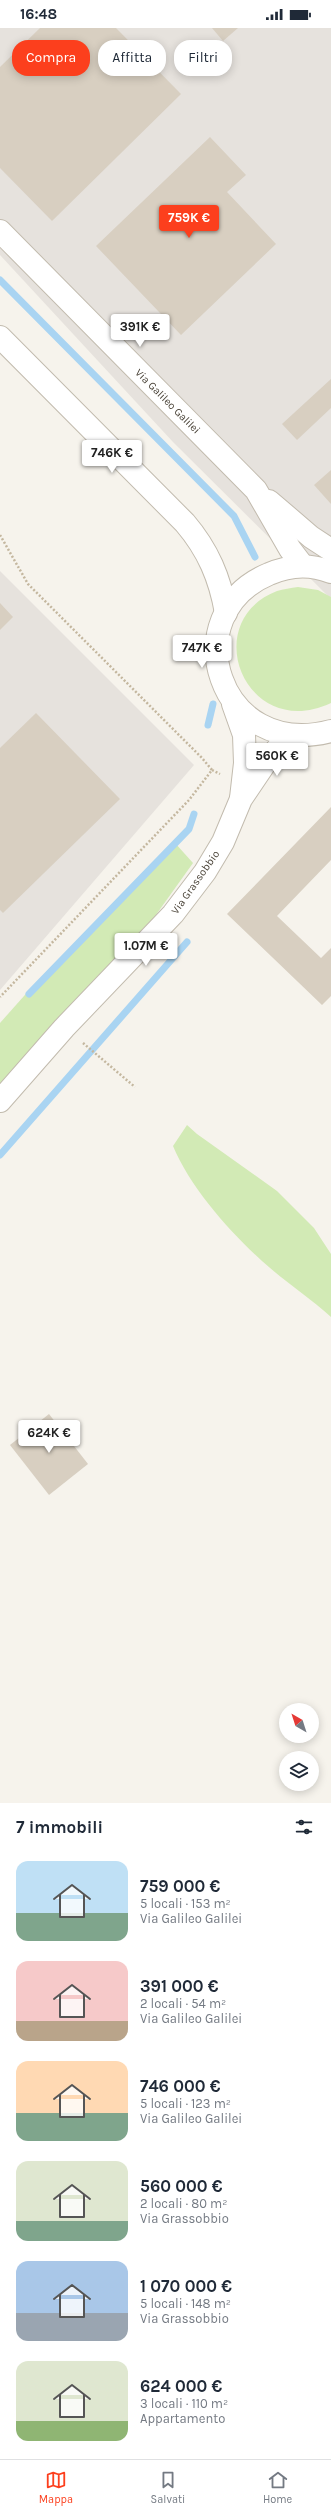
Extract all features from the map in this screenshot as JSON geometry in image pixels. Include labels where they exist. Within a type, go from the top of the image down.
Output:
[{"type":"street","name":"Via Galileo Galilei","points":[[0,231],[256,490],[290,550],[303,566]]},
{"type":"street","points":[[0,337],[185,523],[201,542],[222,587],[226,613]]},
{"type":"street","points":[[256,490],[311,537],[331,550]]},
{"type":"street","points":[[241,799],[244,763],[244,735],[232,700],[221,680],[217,657],[218,634],[226,613],[239,593],[258,578],[280,569],[303,566],[331,572]]},
{"type":"street","points":[[232,700],[247,717],[267,729],[289,736],[312,736],[331,731]]},
{"type":"street","name":"Via Grassobbio","points":[[0,1101],[64,1028],[173,914],[205,872],[223,842],[241,799],[268,760],[289,736]]},
{"type":"path","points":[[0,535],[28,584],[202,758],[212,770],[189,800],[0,997]]},
{"type":"path","points":[[82,1043],[135,1087]]},
{"type":"shaded area","points":[[0,28],[331,28],[331,599],[173,442],[0,255]]},
{"type":"shaded area","points":[[0,571],[194,765],[0,990]]},
{"type":"green space","points":[[298,587],[318,590],[331,597],[331,703],[301,711],[275,707],[255,693],[242,674],[237,651],[240,627],[253,606],[277,591]]},
{"type":"green space","points":[[175,843],[193,863],[143,933],[0,1089],[0,1023],[32,987]]},
{"type":"green space","points":[[187,1125],[197,1134],[277,1191],[314,1228],[331,1254],[331,1317],[270,1268],[249,1249],[224,1222],[200,1192],[189,1177],[173,1146]]},
{"type":"building","points":[[40,28],[116,28],[128,40],[98,40],[98,76],[163,76],[181,94],[52,221],[0,168],[0,67],[12,55],[12,76],[90,76],[90,40],[28,40]]},
{"type":"building","points":[[212,28],[238,28],[224,40],[222,40]]},
{"type":"building","points":[[210,137],[246,175],[227,192],[276,244],[181,335],[96,246]]},
{"type":"building","points":[[331,379],[331,408],[297,440],[282,424]]},
{"type":"building","points":[[331,470],[331,504],[314,485]]},
{"type":"building","points":[[0,603],[13,617],[0,630]]},
{"type":"building","points":[[36,713],[120,799],[3,913],[0,910],[0,748]]},
{"type":"building","points":[[331,807],[331,860],[277,916],[321,958],[331,948],[331,996],[322,1005],[227,914]]},
{"type":"building","points":[[49,1414],[88,1464],[49,1495],[10,1445]]},
{"type":"waterway","points":[[0,280],[234,516],[255,557]]},
{"type":"waterway","points":[[208,725],[213,704]]},
{"type":"waterway","points":[[29,994],[189,829],[194,814]]},
{"type":"waterway","points":[[0,1155],[187,942]]}]
